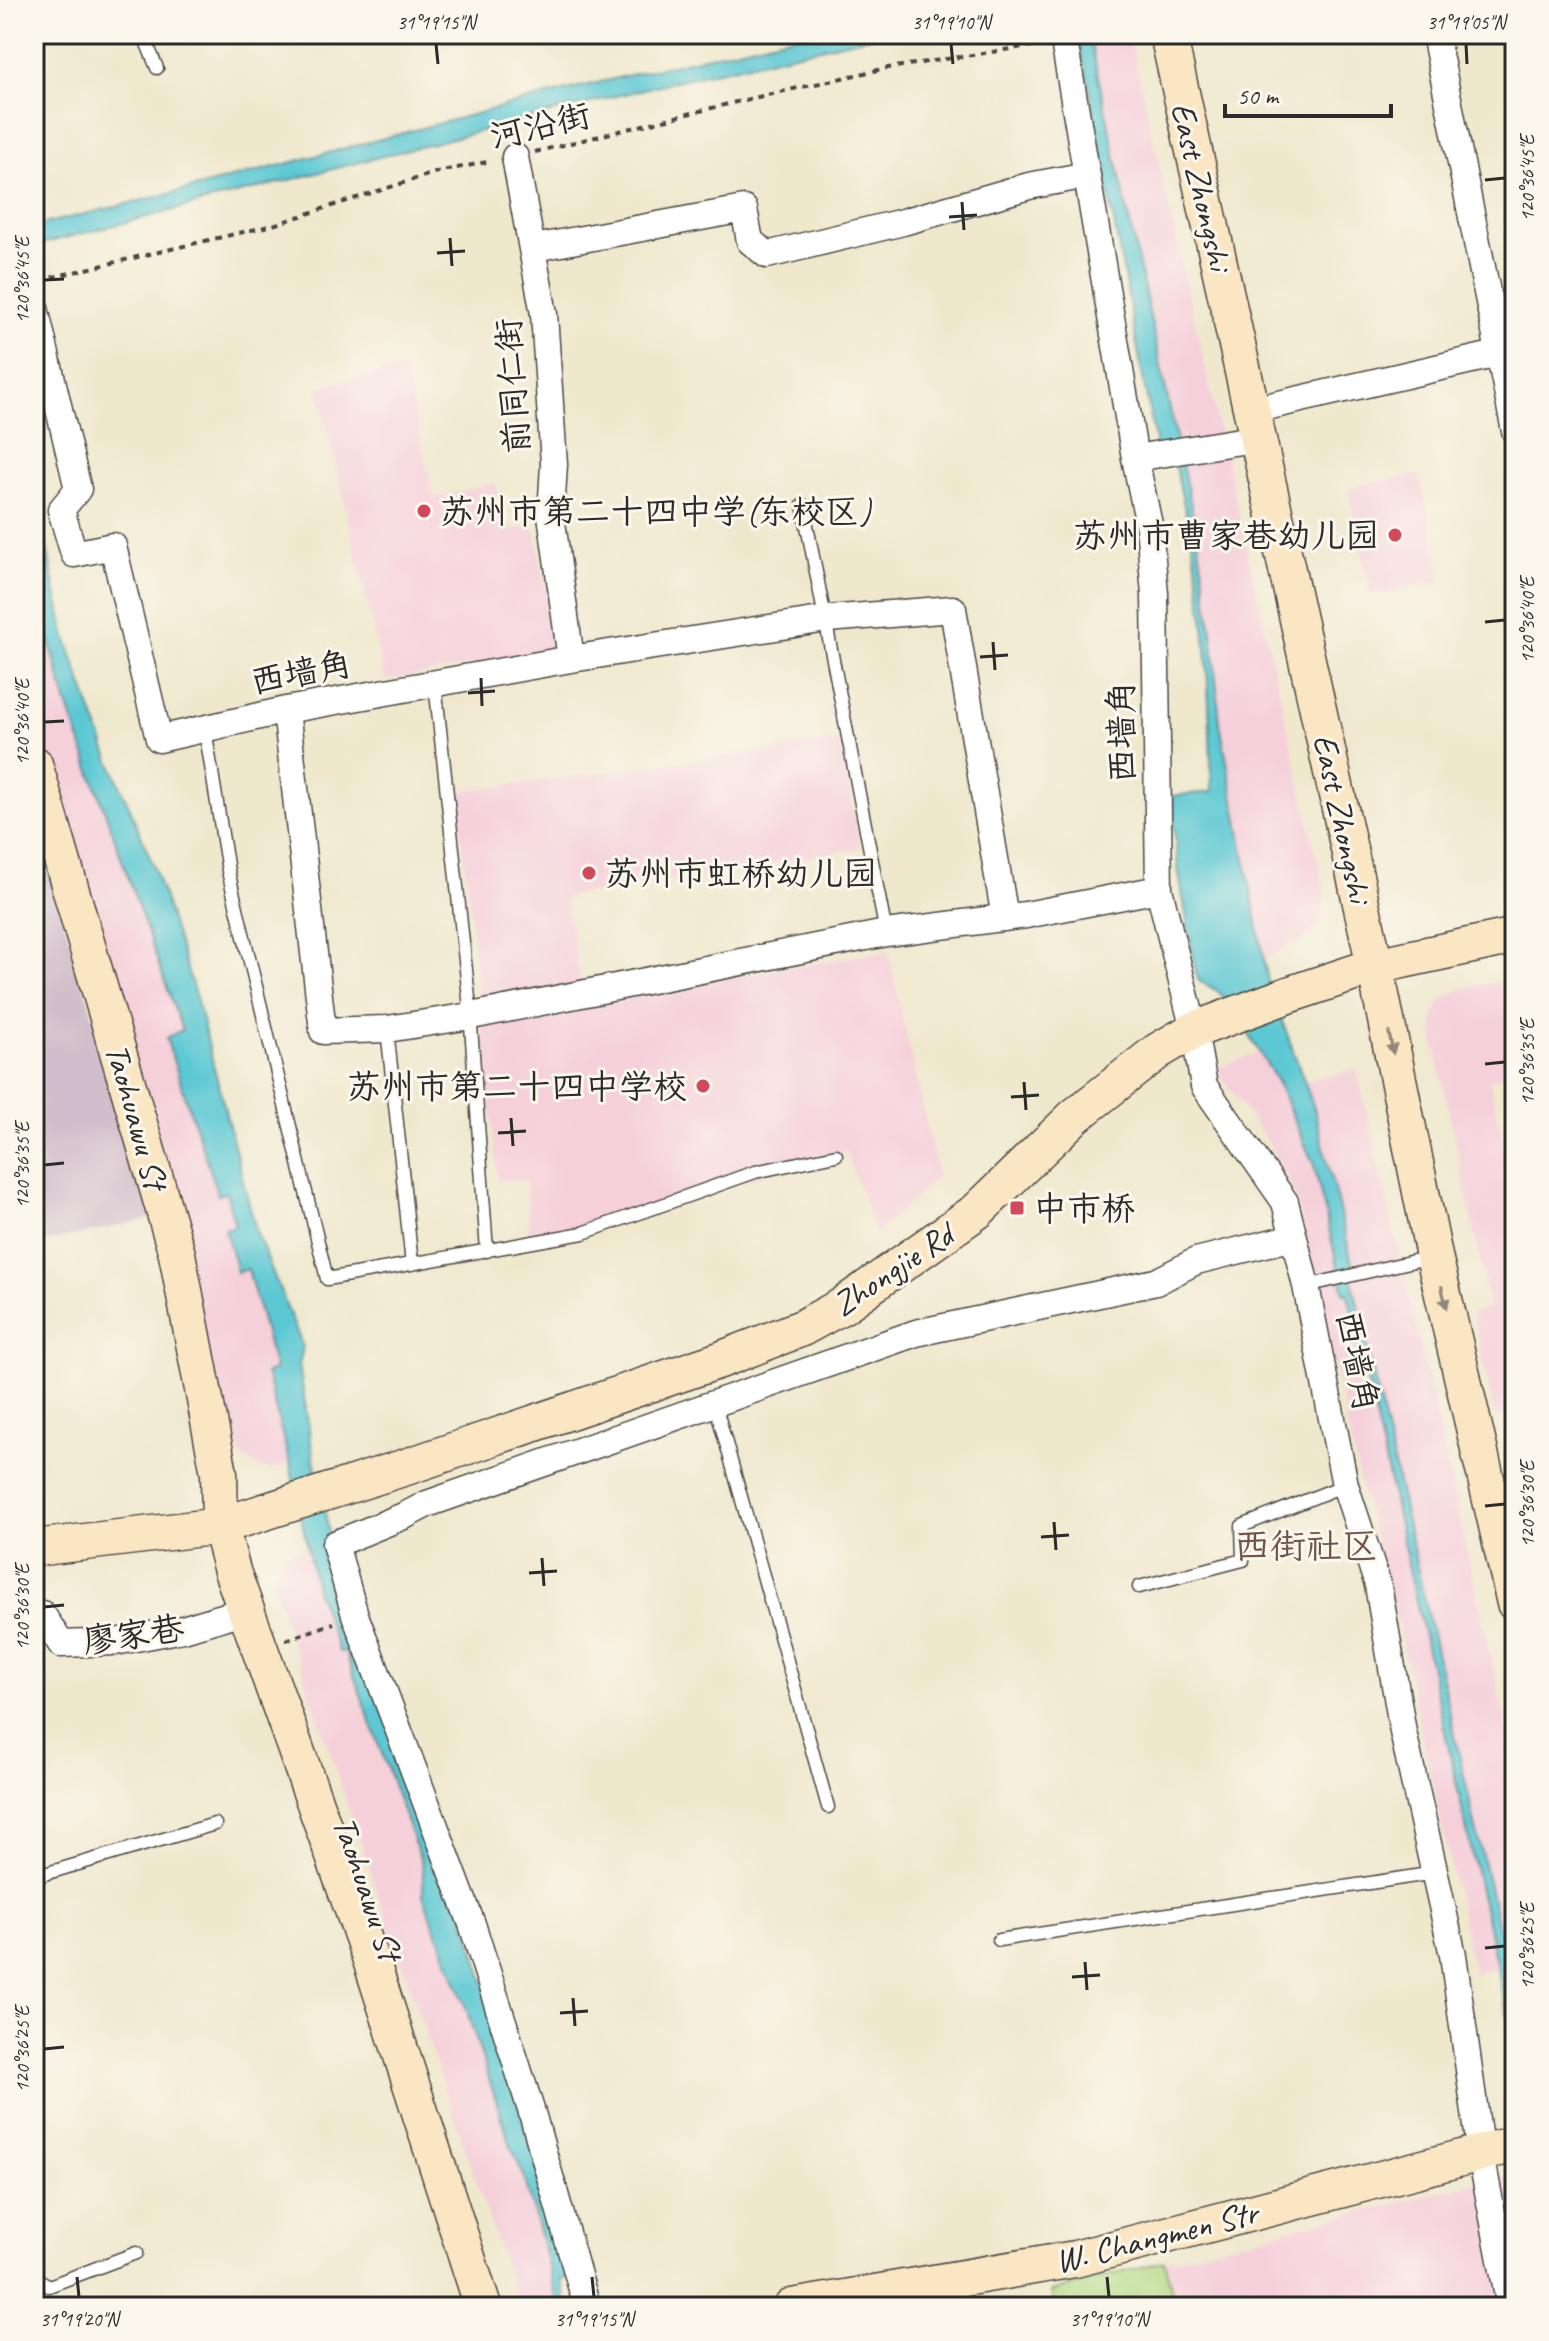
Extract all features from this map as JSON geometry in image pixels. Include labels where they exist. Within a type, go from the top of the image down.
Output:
[{"type":"main road","name":"East Zhongshi","points":[[1168,34],[1375,966],[1434,1256],[1515,1603]]},
{"type":"main road","name":"Taohuawu St","points":[[34,764],[177,1254],[219,1473],[243,1518],[280,1643],[391,1953],[506,2307]]},
{"type":"main road","name":"Zhongjie Rd","points":[[243,1518],[334,1490],[418,1485],[802,1328],[842,1306],[977,1211],[1075,1116],[1158,1051],[1206,1026],[1375,966],[1515,936]]},
{"type":"main road","name":"Taohuawu St","points":[[243,1518],[246,1610],[371,1960],[483,2307]]},
{"type":"main road","points":[[34,1548],[243,1518]]},
{"type":"main road","name":"W. Changmen Str","points":[[792,2307],[1075,2259],[1515,2144]]},
{"type":"street","points":[[1435,34],[1507,352],[1515,431]]},
{"type":"street","name":"西墙角","points":[[1064,41],[1141,457],[1149,525],[1155,594],[1159,889],[1206,1026],[1204,1086],[1285,1202],[1294,1237],[1317,1284],[1345,1485],[1378,1585],[1403,1732],[1453,1955],[1481,2155],[1510,2307]]},
{"type":"street","name":"前同仁街","points":[[515,157],[534,248],[548,351],[554,464],[551,515],[571,659]]},
{"type":"street","points":[[534,248],[744,209],[750,241],[767,255],[903,222],[1029,186],[1087,175]]},
{"type":"street","name":"西墙角","points":[[34,304],[78,489],[61,510],[74,554],[113,546],[159,739],[286,710],[571,659],[827,619],[953,609],[1005,918]]},
{"type":"street","points":[[1141,457],[1182,450],[1256,424],[1507,352]]},
{"type":"street","points":[[286,710],[323,1031],[387,1029],[471,1016],[886,933],[1005,918],[1159,889]]},
{"type":"street","points":[[587,2307],[532,2113],[472,1924],[355,1615],[335,1544],[406,1515],[418,1485],[715,1404],[916,1333],[1156,1282],[1196,1261],[1294,1237]]},
{"type":"street","name":"廖家巷","points":[[34,1614],[42,1614],[61,1644],[115,1642],[183,1629],[246,1610]]},
{"type":"lane","points":[[143,34],[157,68]]},
{"type":"lane","points":[[803,505],[886,933]]},
{"type":"lane","points":[[435,683],[471,1016],[487,1251]]},
{"type":"lane","points":[[205,729],[228,871],[327,1279],[583,1233],[755,1172],[836,1155]]},
{"type":"lane","points":[[387,1029],[412,1264]]},
{"type":"lane","points":[[1317,1284],[1434,1256]]},
{"type":"lane","points":[[715,1404],[828,1807]]},
{"type":"lane","points":[[1139,1587],[1243,1560],[1242,1526],[1345,1485]]},
{"type":"lane","points":[[34,1877],[215,1824]]},
{"type":"lane","points":[[999,1940],[1435,1873]]},
{"type":"lane","points":[[34,2277],[49,2286],[136,2253]]},
{"type":"path","name":"河沿街","points":[[34,282],[273,225],[437,172],[515,157],[736,102],[882,69],[1064,41]]},
{"type":"path","points":[[280,1643],[337,1622]]},
{"type":"shaded area","points":[[1089,34],[1129,34],[1324,888],[1323,908],[1318,924],[1310,935],[1264,959],[1220,724],[1212,632],[1197,534]]},
{"type":"shaded area","name":"苏州市第二十四中学(东校区)","points":[[404,367],[434,498],[496,483],[506,530],[534,525],[557,650],[385,681],[318,387]]},
{"type":"shaded area","name":"苏州市曹家巷幼儿园","points":[[1419,474],[1442,581],[1371,596],[1348,488]]},
{"type":"shaded area","points":[[34,584],[66,701],[182,1031],[166,1037],[218,1195],[226,1192],[235,1226],[225,1230],[237,1271],[248,1269],[275,1371],[266,1374],[290,1464],[271,1470],[259,1468],[243,1458],[234,1444],[34,719]]},
{"type":"shaded area","name":"苏州市虹桥幼儿园","points":[[840,741],[860,848],[565,897],[581,985],[480,1004],[456,792]]},
{"type":"shaded area","points":[[34,819],[153,1218],[34,1245]]},
{"type":"shaded area","name":"苏州市第二十四中学校","points":[[888,951],[938,1176],[876,1234],[846,1151],[530,1246],[526,1180],[498,1181],[481,1020]]},
{"type":"shaded area","points":[[1515,978],[1515,1073],[1489,1079],[1515,1188],[1515,1411],[1495,1416],[1472,1313],[1490,1307],[1433,1037],[1433,1019],[1441,999],[1458,990]]},
{"type":"shaded area","points":[[1293,1045],[1305,1081],[1357,1069],[1515,1762],[1515,2002],[1507,1968],[1474,1973],[1395,1613],[1360,1483],[1298,1205],[1268,1142],[1216,1069],[1261,1051]]},
{"type":"shaded area","points":[[308,1544],[339,1652],[345,1650],[423,1867],[423,1895],[524,2176],[559,2307],[519,2307],[274,1589],[273,1578],[286,1555]]},
{"type":"shaded area","points":[[1515,2173],[1515,2307],[1176,2307],[1164,2261]]},
{"type":"green space","points":[[1164,2261],[1176,2307],[1055,2307],[1051,2292]]},
{"type":"water","points":[[801,34],[882,34],[675,81],[34,246],[34,226],[186,190],[563,91]]},
{"type":"water","points":[[1076,34],[1089,34],[1197,534],[1212,632],[1220,724],[1268,982],[1314,1108],[1351,1258],[1353,1283],[1515,2002],[1515,2048],[1348,1293],[1344,1293],[1314,1165],[1278,1083],[1235,1011],[1218,991],[1199,981],[1196,974],[1178,868],[1171,796],[1212,792],[1208,675],[1200,587],[1174,461],[1159,463],[1085,67]]},
{"type":"water","points":[[34,508],[45,538],[64,631],[108,756],[154,867],[197,1001],[256,1231],[303,1347],[299,1365],[313,1455],[334,1556],[467,1924],[570,2277],[562,2280],[566,2307],[559,2307],[524,2176],[423,1895],[423,1867],[345,1651],[339,1652],[317,1593],[290,1464],[266,1373],[275,1370],[248,1269],[237,1272],[225,1229],[235,1226],[226,1192],[218,1195],[166,1038],[182,1030],[66,701],[34,584]]},
{"type":"place","name":"苏州市第二十四中学(东校区)","points":[[424,511]]},
{"type":"place","name":"苏州市曹家巷幼儿园","points":[[1395,535]]},
{"type":"place","name":"苏州市虹桥幼儿园","points":[[589,873]]},
{"type":"place","name":"苏州市第二十四中学校","points":[[703,1086]]},
{"type":"place","name":"中市桥","points":[[1017,1208]]},
{"type":"district","name":"西街社区","points":[[1306,1545]]}]
